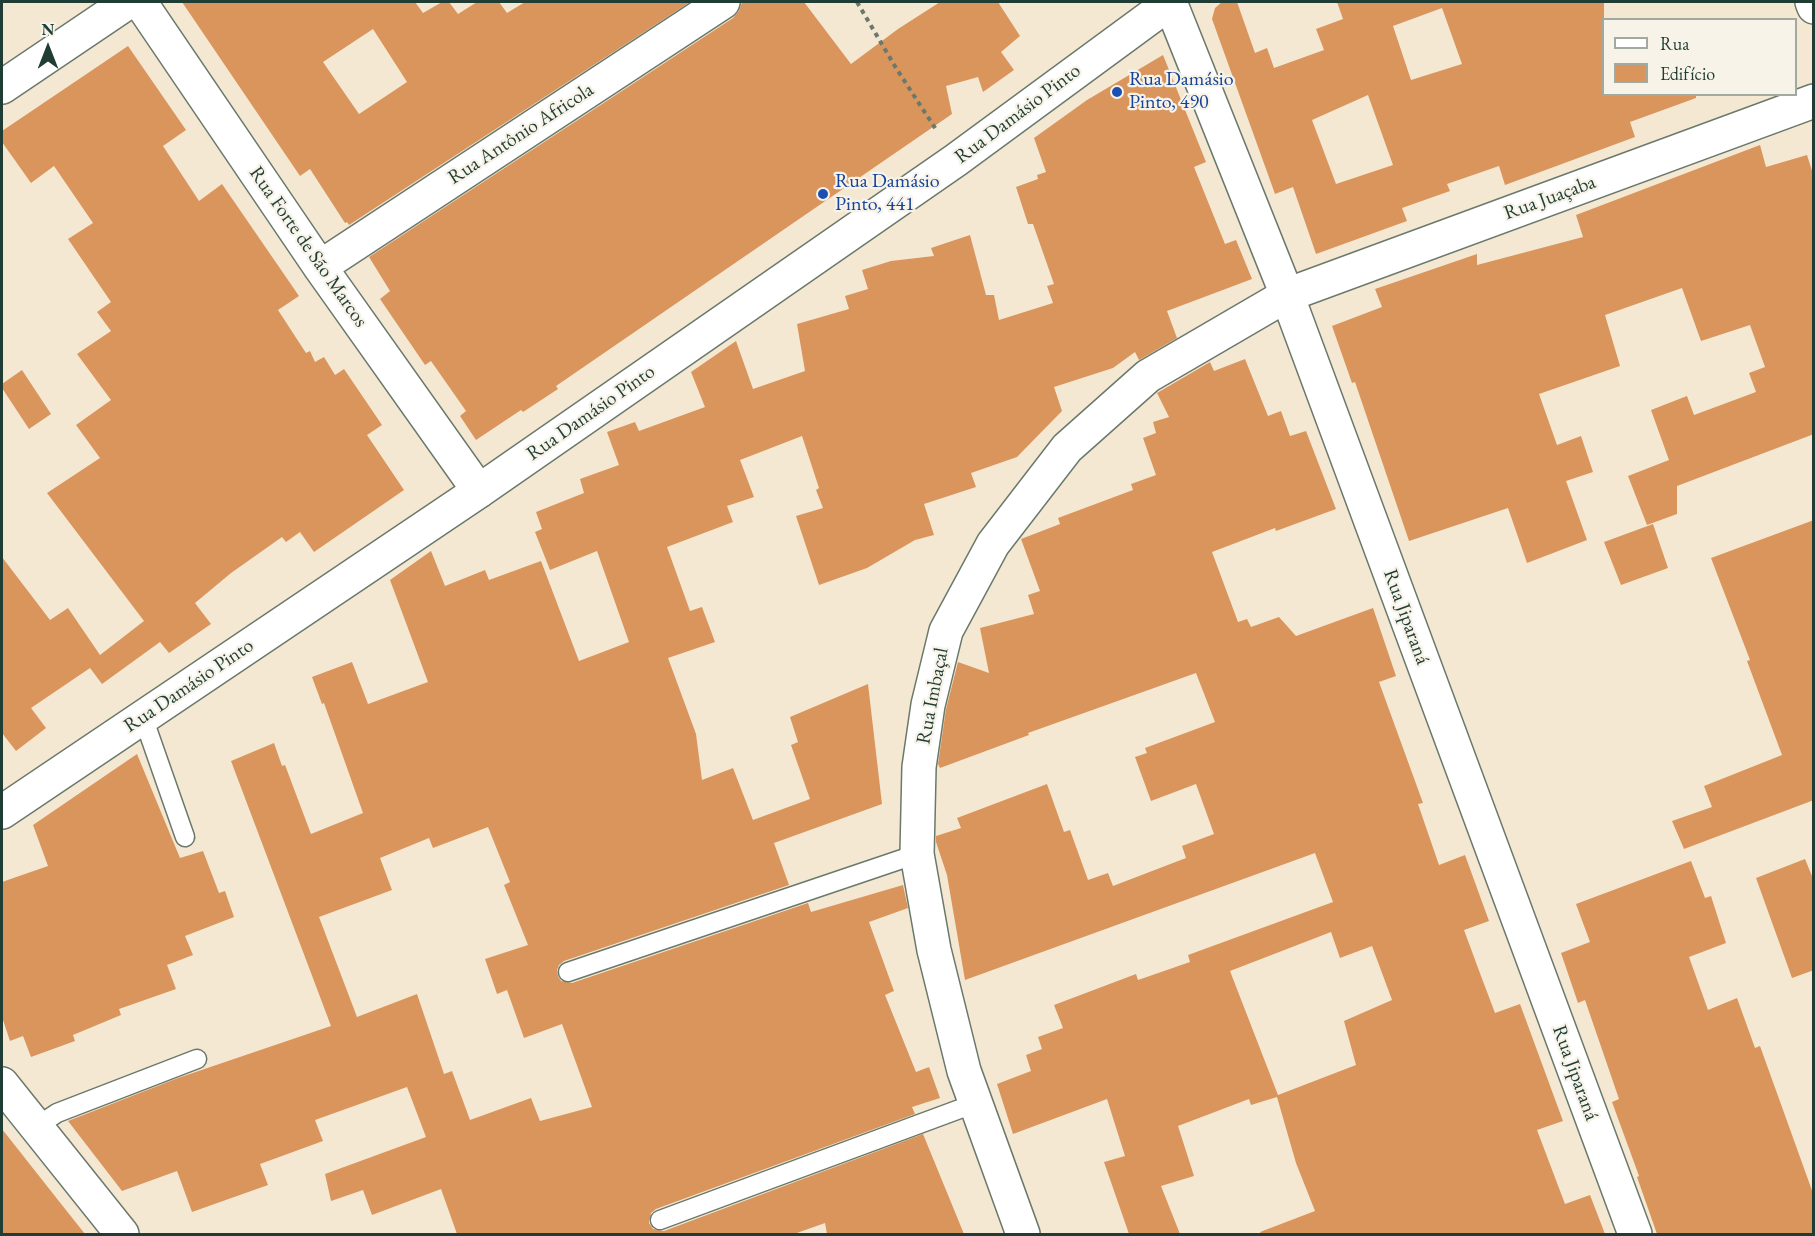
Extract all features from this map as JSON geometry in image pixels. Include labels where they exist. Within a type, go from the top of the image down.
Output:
[{"type":"street","points":[[2,87],[128,2]]},
{"type":"street","name":"Rua Forte de São Marcos","points":[[140,2],[320,267],[479,491]]},
{"type":"street","name":"Rua Antônio Africola","points":[[320,267],[723,2]]},
{"type":"street","name":"Rua Damásio Pinto","points":[[2,812],[479,491],[956,160],[1171,2]]},
{"type":"street","name":"Rua Jiparaná","points":[[1171,2],[1287,295],[1635,1234]]},
{"type":"street","points":[[1812,2],[1814,7]]},
{"type":"street","name":"Rua Juaçaba","points":[[1287,295],[1814,101]]},
{"type":"street","name":"Rua Imbaçal","points":[[1023,1234],[964,1071],[934,950],[917,854],[919,767],[928,705],[946,631],[993,544],[1067,448],[1148,376],[1287,295]]},
{"type":"street","points":[[2,1084],[122,1234]]},
{"type":"lane","points":[[143,717],[185,837]]},
{"type":"lane","points":[[568,972],[917,854]]},
{"type":"lane","points":[[36,1127],[57,1113],[197,1059]]},
{"type":"lane","points":[[660,1220],[976,1103]]},
{"type":"path","points":[[857,2],[896,68],[956,160]]},
{"type":"building","points":[[182,2],[415,2],[423,13],[442,2],[449,2],[458,14],[477,2],[499,2],[507,13],[525,2],[690,2],[349,225],[345,223],[310,169],[300,176]],"holes":[[[373,29],[407,82],[359,114],[323,62]]]},
{"type":"building","points":[[742,2],[804,2],[851,64],[898,29],[940,2],[998,2],[1020,36],[1001,52],[1014,70],[983,92],[978,77],[946,86],[952,114],[556,386],[558,389],[476,440],[460,416],[466,411],[431,361],[425,365],[380,299],[390,291],[369,257],[733,18]]},
{"type":"building","points":[[1222,2],[1237,2],[1255,53],[1267,48],[1274,68],[1324,50],[1316,29],[1343,19],[1337,2],[1604,2],[1602,96],[1696,96],[1696,98],[1630,122],[1635,137],[1505,185],[1499,166],[1447,184],[1450,191],[1402,208],[1407,221],[1316,254],[1293,187],[1275,194],[1212,19],[1215,8]],"holes":[[[1442,8],[1462,64],[1411,80],[1393,26]],[[1368,95],[1393,165],[1336,184],[1312,120]]]},
{"type":"building","points":[[128,46],[186,130],[163,146],[199,201],[222,184],[299,296],[278,310],[306,353],[310,351],[315,362],[324,357],[335,375],[344,369],[382,425],[367,435],[404,490],[314,552],[300,532],[286,542],[282,537],[231,573],[195,603],[211,624],[169,653],[160,642],[102,684],[90,668],[31,708],[46,728],[16,751],[2,733],[2,557],[50,620],[68,608],[100,655],[144,621],[47,493],[100,458],[76,425],[111,400],[77,354],[111,331],[97,312],[111,302],[68,239],[93,223],[54,166],[31,183],[2,142],[2,131]]},
{"type":"building","points":[[1163,55],[1206,162],[1194,167],[1225,244],[1236,240],[1252,279],[1167,311],[1177,338],[1139,360],[1135,352],[1113,368],[1054,387],[1062,411],[1017,457],[971,473],[976,487],[924,504],[934,535],[915,540],[867,568],[819,585],[796,516],[823,508],[802,436],[740,460],[754,497],[727,506],[733,522],[667,547],[690,611],[702,607],[715,642],[668,658],[696,734],[702,780],[733,768],[753,820],[810,799],[791,745],[798,742],[790,717],[868,684],[882,804],[774,843],[789,885],[564,961],[557,970],[561,981],[572,983],[808,903],[811,912],[903,885],[908,908],[869,922],[894,991],[885,995],[916,1072],[929,1067],[940,1098],[912,1107],[915,1114],[656,1209],[651,1213],[649,1223],[653,1229],[664,1231],[923,1134],[964,1234],[827,1234],[825,1223],[794,1234],[457,1234],[441,1189],[372,1215],[363,1190],[331,1201],[325,1174],[426,1137],[407,1087],[315,1120],[323,1141],[260,1164],[268,1185],[192,1212],[177,1171],[122,1191],[68,1121],[178,1078],[331,1026],[231,761],[274,743],[282,766],[285,765],[311,834],[363,813],[324,703],[322,704],[312,677],[352,662],[368,704],[428,682],[390,580],[431,551],[445,586],[485,570],[489,580],[541,561],[579,661],[629,642],[597,551],[550,570],[535,532],[542,529],[536,512],[584,493],[580,479],[619,465],[607,432],[635,422],[639,431],[705,407],[691,372],[736,341],[753,389],[805,371],[797,324],[849,309],[845,296],[868,289],[862,270],[891,261],[934,256],[931,248],[970,235],[986,295],[994,295],[999,320],[1053,303],[1047,286],[1054,284],[1033,224],[1028,224],[1016,187],[1038,179],[1037,175],[1046,172],[1034,138],[1087,100]],"holes":[[[488,827],[510,882],[504,885],[528,945],[485,959],[497,994],[507,990],[524,1038],[562,1024],[592,1107],[540,1121],[531,1098],[470,1120],[452,1071],[444,1074],[417,994],[357,1017],[319,917],[392,890],[380,858],[429,838],[433,848]]]},
{"type":"building","points":[[1760,145],[1766,167],[1807,155],[1814,177],[1814,434],[1677,486],[1677,514],[1647,525],[1628,476],[1669,460],[1651,410],[1687,396],[1694,415],[1756,392],[1749,373],[1765,367],[1750,325],[1701,341],[1682,288],[1605,315],[1620,366],[1539,394],[1557,445],[1581,436],[1593,472],[1566,481],[1587,540],[1527,563],[1508,508],[1409,541],[1355,382],[1352,383],[1332,326],[1382,307],[1375,289],[1477,254],[1477,265],[1583,237],[1576,215]]},
{"type":"building","points":[[1245,359],[1268,416],[1281,411],[1290,436],[1306,431],[1336,509],[1276,531],[1275,528],[1212,552],[1238,622],[1247,619],[1251,627],[1279,617],[1296,636],[1373,608],[1396,676],[1379,682],[1423,803],[1418,804],[1439,865],[1465,855],[1489,921],[1464,930],[1495,1013],[1520,1004],[1563,1121],[1537,1130],[1565,1204],[1590,1195],[1605,1234],[1261,1234],[1260,1232],[1315,1211],[1296,1163],[1277,1097],[1251,1105],[1249,1099],[1178,1126],[1194,1176],[1161,1186],[1180,1234],[1129,1234],[1104,1162],[1125,1156],[1107,1099],[1013,1134],[997,1084],[1031,1071],[1026,1055],[1042,1049],[1038,1037],[1063,1028],[1054,1005],[1136,974],[1138,980],[1190,962],[1188,955],[1333,902],[1315,853],[965,980],[947,875],[936,842],[936,836],[961,828],[957,818],[1047,784],[1064,832],[1070,830],[1088,880],[1108,873],[1113,886],[1186,858],[1182,846],[1214,834],[1196,784],[1151,801],[1135,757],[1147,753],[1145,748],[1215,722],[1196,673],[1028,733],[1029,735],[940,768],[938,764],[946,709],[958,662],[989,673],[980,628],[1034,614],[1028,595],[1040,591],[1021,539],[1060,524],[1058,518],[1133,490],[1131,484],[1156,475],[1143,438],[1156,433],[1153,422],[1169,417],[1157,393],[1210,362],[1214,371]],"holes":[[[1331,932],[1340,958],[1372,946],[1392,1000],[1344,1021],[1356,1065],[1278,1095],[1230,971]]]},
{"type":"building","points":[[22,370],[51,414],[29,429],[2,388],[2,384]]},
{"type":"building","points":[[1814,520],[1814,800],[1684,849],[1672,821],[1712,807],[1704,786],[1782,755],[1747,661],[1750,660],[1711,558]]},
{"type":"building","points":[[1653,524],[1668,568],[1621,585],[1604,542]]},
{"type":"building","points":[[137,754],[180,858],[203,851],[219,893],[225,891],[234,917],[185,936],[193,955],[167,965],[176,989],[119,1009],[121,1015],[73,1035],[75,1041],[31,1057],[23,1036],[10,1041],[2,1017],[2,882],[48,866],[33,825]]},
{"type":"building","points":[[1805,859],[1814,881],[1814,970],[1792,978],[1756,878]]},
{"type":"building","points":[[1691,861],[1705,898],[1711,896],[1726,943],[1689,957],[1708,1010],[1737,998],[1755,1048],[1760,1046],[1814,1196],[1814,1234],[1657,1234],[1612,1102],[1619,1099],[1585,1000],[1578,1003],[1561,953],[1590,942],[1576,904]]},
{"type":"building","points":[[2,1129],[58,1200],[85,1234],[2,1234]]},
{"type":"place","name":"Rua Damásio Pinto, 490","points":[[1117,92]]},
{"type":"place","name":"Rua Damásio Pinto, 441","points":[[823,194]]}]
